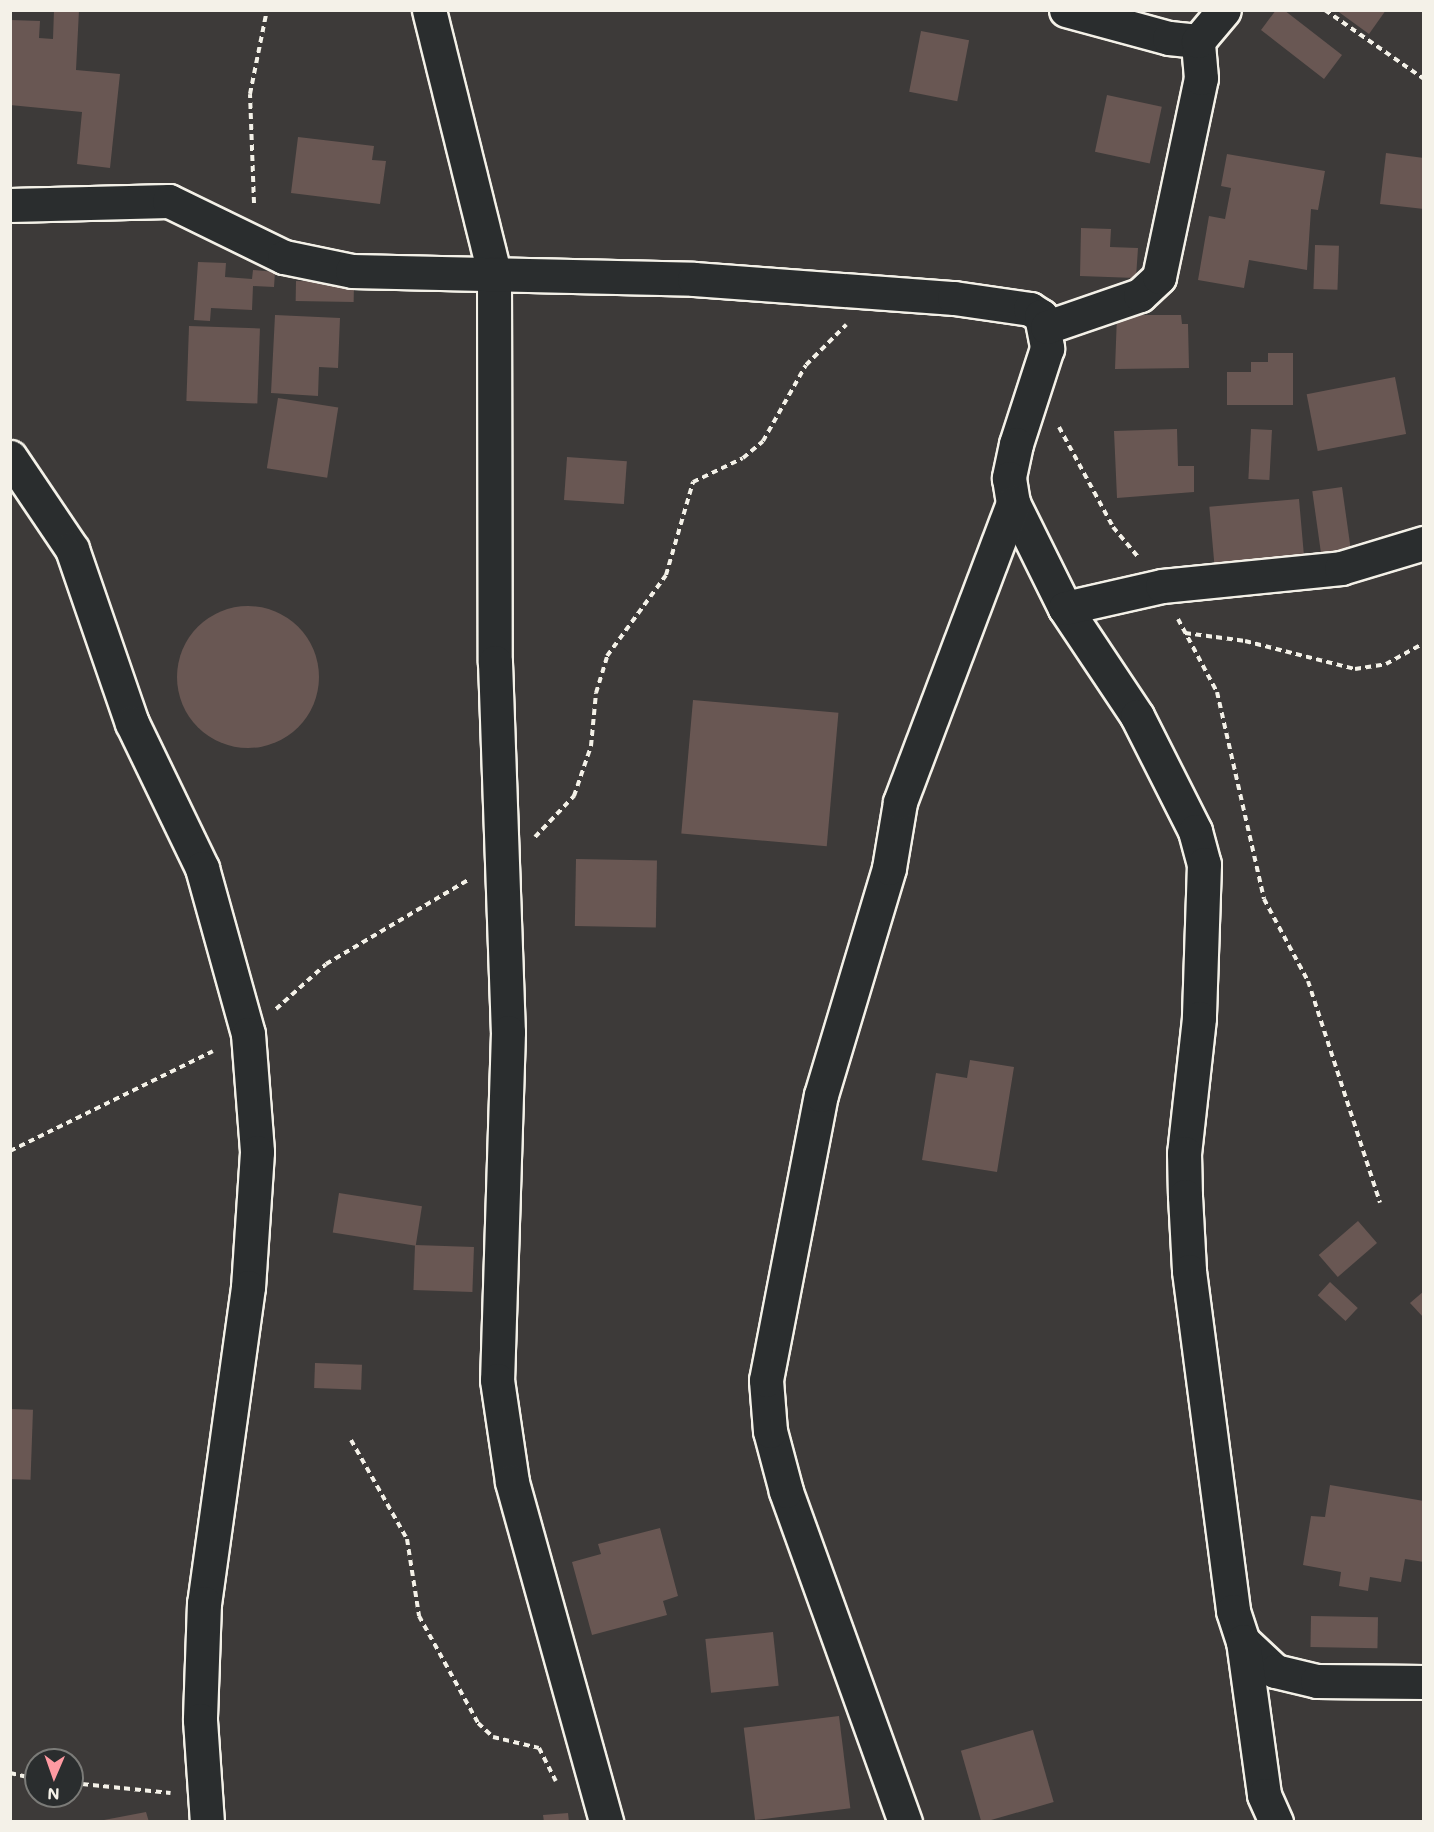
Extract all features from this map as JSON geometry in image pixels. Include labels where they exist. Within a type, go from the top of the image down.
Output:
[{"type":"street","points":[[429,10],[494,273],[495,662],[504,857],[508,1032],[497,1380],[512,1482],[606,1821]]},
{"type":"street","points":[[1066,10],[1198,40]]},
{"type":"street","points":[[1047,327],[1140,295],[1159,277],[1201,78],[1198,40],[1224,10]]},
{"type":"street","points":[[10,205],[169,201],[284,257],[352,271],[694,279],[1016,306],[1037,313],[1047,327],[1047,348],[1034,381],[1009,478],[1013,503],[1065,608],[1137,716],[1195,831],[1204,864],[1200,1018],[1184,1153],[1185,1196],[1217,1503],[1233,1611],[1243,1641],[1264,1795],[1276,1821]]},
{"type":"street","points":[[10,457],[72,549],[132,723],[202,868],[248,1034],[257,1152],[248,1287],[204,1603],[205,1809]]},
{"type":"street","points":[[905,1821],[786,1491],[770,1431],[766,1380],[821,1095],[889,868],[900,802],[1013,503]]},
{"type":"street","points":[[1065,608],[1162,586],[1296,575],[1424,543]]},
{"type":"street","points":[[1243,1641],[1275,1671],[1289,1676],[1424,1682]]},
{"type":"path","points":[[255,243],[250,94],[267,10]]},
{"type":"path","points":[[1325,10],[1424,79]]},
{"type":"path","points":[[10,1151],[248,1034],[326,964],[542,833],[574,796],[591,746],[596,693],[607,656],[666,576],[693,482],[743,458],[763,441],[806,365],[876,294]]},
{"type":"path","points":[[1034,381],[1113,527],[1162,586],[1218,692],[1264,899],[1308,981],[1380,1203]]},
{"type":"path","points":[[1185,633],[1245,641],[1355,669],[1386,664],[1424,643]]},
{"type":"path","points":[[351,1440],[406,1539],[420,1616],[478,1724],[493,1737],[539,1748],[562,1790]]},
{"type":"path","points":[[84,1785],[205,1809]]},
{"type":"building","points":[[54,10],[79,10],[76,70],[120,74],[110,168],[77,164],[82,112],[10,105],[10,20],[40,21],[39,38],[53,39]]},
{"type":"building","points":[[1276,10],[1284,10],[1342,55],[1324,79],[1261,30]]},
{"type":"building","points":[[1336,10],[1386,10],[1369,34]]},
{"type":"building","points":[[921,31],[969,40],[957,101],[909,92]]},
{"type":"building","points":[[1107,95],[1162,107],[1150,163],[1095,152]]},
{"type":"building","points":[[298,137],[374,146],[372,160],[386,161],[380,204],[291,193]]},
{"type":"building","points":[[1386,153],[1424,158],[1424,209],[1380,204]]},
{"type":"building","points":[[1227,154],[1325,171],[1318,210],[1311,209],[1307,270],[1249,260],[1244,288],[1198,280],[1209,216],[1225,219],[1231,188],[1221,186]]},
{"type":"building","points":[[1081,228],[1111,229],[1110,247],[1138,248],[1136,278],[1080,276]]},
{"type":"building","points":[[1315,245],[1339,246],[1337,290],[1313,289]]},
{"type":"building","points":[[198,262],[226,263],[225,277],[252,279],[253,270],[275,272],[274,287],[253,286],[252,310],[211,308],[210,321],[194,320]]},
{"type":"building","points":[[296,281],[354,282],[354,302],[296,301]]},
{"type":"building","points":[[275,315],[340,318],[338,368],[319,367],[318,396],[271,393]]},
{"type":"building","points":[[1117,315],[1181,315],[1182,324],[1188,324],[1189,368],[1115,369]]},
{"type":"building","points":[[189,326],[260,328],[257,403],[186,401]]},
{"type":"building","points":[[1268,353],[1293,353],[1293,405],[1227,405],[1227,372],[1251,372],[1251,362],[1268,362]]},
{"type":"building","points":[[1395,377],[1406,434],[1318,451],[1307,394]]},
{"type":"building","points":[[278,398],[338,408],[327,478],[267,468]]},
{"type":"building","points":[[1177,429],[1178,466],[1194,466],[1194,492],[1117,498],[1114,431]]},
{"type":"building","points":[[1251,429],[1272,430],[1269,480],[1248,479]]},
{"type":"building","points":[[567,457],[627,461],[624,504],[564,500]]},
{"type":"building","points":[[1342,487],[1351,554],[1322,559],[1312,491]]},
{"type":"building","points":[[1299,499],[1304,562],[1215,570],[1209,507]]},
{"type":"building","points":[[248,606],[275,612],[298,627],[313,650],[319,677],[313,704],[298,727],[275,742],[248,748],[221,742],[198,727],[183,704],[177,677],[183,650],[198,627],[221,612]]},
{"type":"building","points":[[693,700],[838,713],[827,846],[681,833]]},
{"type":"building","points":[[576,859],[657,860],[656,927],[575,926]]},
{"type":"building","points":[[970,1060],[1014,1067],[997,1172],[922,1160],[936,1073],[967,1078]]},
{"type":"building","points":[[339,1193],[422,1206],[416,1246],[333,1233]]},
{"type":"building","points":[[1358,1221],[1377,1243],[1338,1277],[1319,1255]]},
{"type":"building","points":[[415,1245],[474,1247],[472,1292],[413,1290]]},
{"type":"building","points":[[1330,1282],[1358,1308],[1346,1321],[1318,1295]]},
{"type":"building","points":[[1424,1291],[1424,1318],[1410,1303]]},
{"type":"building","points":[[315,1363],[362,1365],[361,1390],[314,1388]]},
{"type":"building","points":[[10,1409],[33,1410],[31,1480],[10,1479]]},
{"type":"building","points":[[1330,1485],[1424,1501],[1424,1562],[1405,1559],[1401,1582],[1370,1577],[1368,1591],[1339,1586],[1341,1572],[1303,1565],[1311,1516],[1325,1517]]},
{"type":"building","points":[[660,1528],[678,1596],[663,1601],[667,1615],[592,1635],[572,1562],[601,1554],[598,1544]]},
{"type":"building","points":[[1311,1616],[1378,1617],[1377,1648],[1310,1647]]},
{"type":"building","points":[[773,1632],[779,1686],[711,1693],[705,1639]]},
{"type":"building","points":[[839,1716],[850,1808],[755,1820],[744,1728]]},
{"type":"building","points":[[1033,1730],[1054,1802],[981,1822],[961,1751]]},
{"type":"building","points":[[146,1812],[149,1822],[104,1822],[104,1820]]},
{"type":"building","points":[[568,1813],[569,1822],[544,1822],[543,1815]]}]
